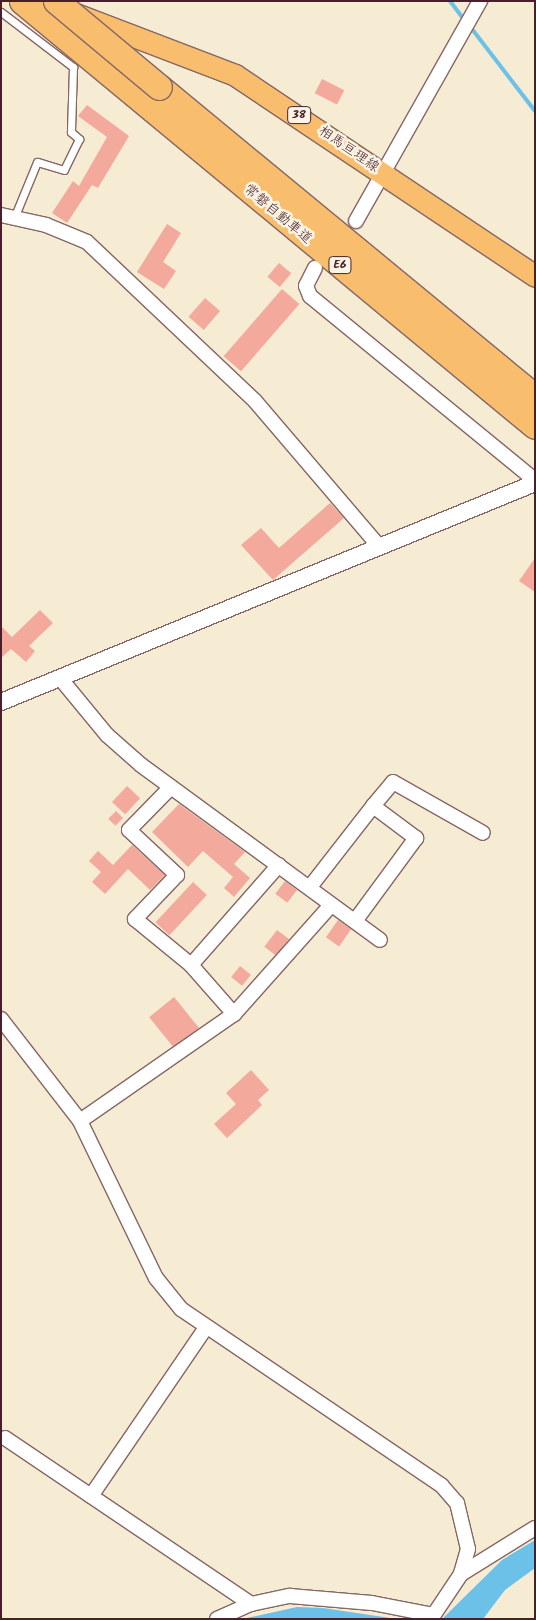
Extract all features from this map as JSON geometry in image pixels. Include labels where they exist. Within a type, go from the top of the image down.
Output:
[{"type":"highway","name":"常磐自動車道","points":[[22,1],[152,95],[535,397]]},
{"type":"highway","name":"常磐自動車道","points":[[56,1],[152,95],[535,426]]},
{"type":"main road","name":"相馬亘理線","points":[[39,1],[236,75],[535,276]]},
{"type":"street","points":[[356,221],[385,175],[480,1]]},
{"type":"street","points":[[8,217],[87,242],[255,400],[378,546]]},
{"type":"street","points":[[4,698],[60,678],[535,482],[310,296],[306,286],[315,268]]},
{"type":"street","points":[[60,678],[107,735],[171,787],[380,940]]},
{"type":"street","points":[[310,887],[393,782],[483,833]]},
{"type":"street","points":[[171,787],[129,830],[177,875],[136,919],[190,965],[234,1014]]},
{"type":"street","points":[[355,921],[416,838],[373,806]]},
{"type":"street","points":[[190,965],[279,865]]},
{"type":"street","points":[[80,1121],[234,1014],[332,905]]},
{"type":"street","points":[[1,1019],[80,1121],[156,1278],[205,1330],[442,1486],[457,1503],[465,1525],[468,1550],[461,1574],[432,1617],[372,1603],[290,1596],[250,1604],[217,1619]]},
{"type":"street","points":[[90,1496],[205,1330]]},
{"type":"street","points":[[5,1438],[250,1604]]},
{"type":"street","points":[[461,1574],[535,1528]]},
{"type":"lane","points":[[1,12],[73,67],[71,132],[78,139],[64,170],[37,162],[8,217]]},
{"type":"water","points":[[535,1540],[535,1568],[505,1590],[483,1619],[442,1619],[502,1560]]},
{"type":"water","points":[[297,1607],[323,1608],[397,1619],[242,1619]]},
{"type":"building","points":[[322,79],[344,90],[337,105],[315,93]]},
{"type":"building","points":[[87,105],[129,136],[98,188],[92,185],[67,223],[52,213],[73,181],[79,186],[107,137],[78,116]]},
{"type":"building","points":[[167,224],[181,233],[163,262],[176,271],[164,289],[137,272]]},
{"type":"building","points":[[279,263],[291,273],[280,287],[267,277]]},
{"type":"building","points":[[282,289],[299,304],[241,371],[224,356]]},
{"type":"building","points":[[205,298],[220,311],[204,330],[189,317]]},
{"type":"building","points":[[330,503],[344,518],[273,580],[241,545],[261,528],[279,548]]},
{"type":"building","points":[[535,558],[535,592],[519,581]]},
{"type":"building","points":[[40,610],[53,623],[29,646],[35,651],[31,656],[26,662],[11,649],[1,658],[1,626],[12,637]]},
{"type":"building","points":[[127,786],[140,798],[125,814],[112,802]]},
{"type":"building","points":[[179,804],[245,852],[234,864],[250,878],[234,897],[224,888],[233,877],[203,851],[188,867],[152,832]]},
{"type":"building","points":[[116,811],[123,818],[115,826],[108,819]]},
{"type":"building","points":[[132,845],[165,875],[150,890],[128,869],[105,894],[92,882],[101,872],[89,861],[98,851],[113,865]]},
{"type":"building","points":[[285,881],[297,890],[287,903],[275,894]]},
{"type":"building","points":[[193,882],[207,895],[169,935],[155,922]]},
{"type":"building","points":[[338,920],[351,929],[339,946],[326,937]]},
{"type":"building","points":[[277,930],[289,939],[276,956],[264,947]]},
{"type":"building","points":[[240,966],[251,975],[242,986],[231,977]]},
{"type":"building","points":[[174,997],[199,1028],[174,1048],[149,1017]]},
{"type":"building","points":[[251,1070],[269,1090],[258,1100],[262,1105],[227,1138],[214,1124],[236,1104],[226,1093]]},
{"type":"waterway","points":[[450,1],[463,18]]},
{"type":"waterway","points":[[472,29],[535,111]]}]
